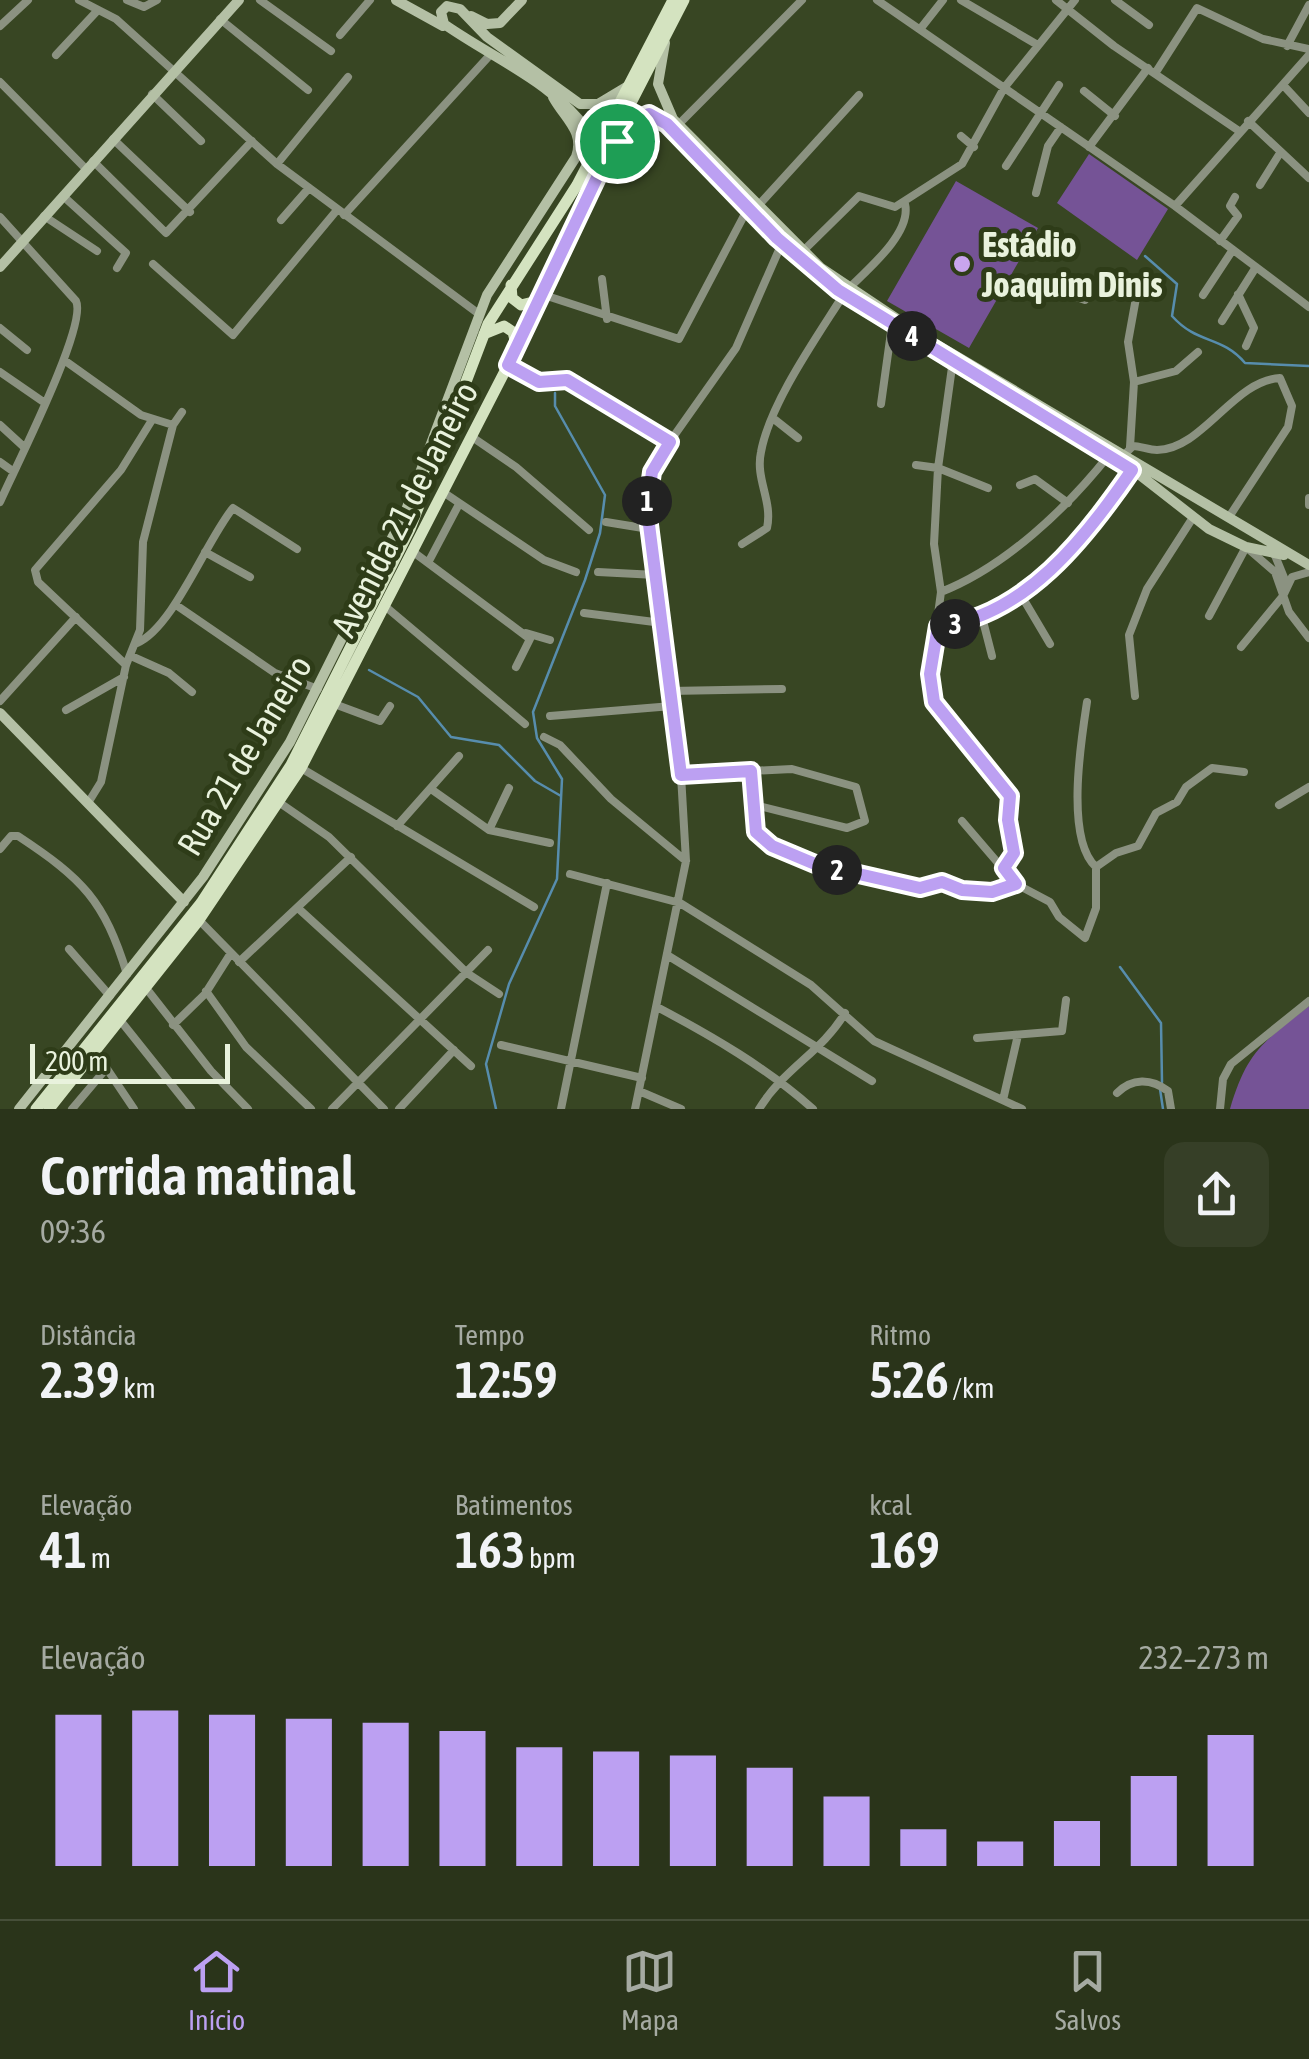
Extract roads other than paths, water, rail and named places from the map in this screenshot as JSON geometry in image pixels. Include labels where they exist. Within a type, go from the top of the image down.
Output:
[{"type":"main road","name":"Avenida 21 de Janeiro","points":[[201,902],[272,798],[342,669],[410,529],[484,334],[512,281],[577,185],[673,0]]},
{"type":"main road","name":"Avenida 21 de Janeiro","points":[[199,920],[280,803],[337,704],[543,297],[684,0]]},
{"type":"main road","points":[[512,281],[510,292],[516,302],[527,306],[543,297]]},
{"type":"main road","points":[[484,334],[504,326],[513,332],[517,348]]},
{"type":"main road","name":"Rua 21 de Janeiro","points":[[36,1109],[201,902]]},
{"type":"main road","points":[[49,1109],[199,920]]},
{"type":"street","points":[[1,21],[28,0]]},
{"type":"street","points":[[79,0],[124,26],[277,164],[479,314]]},
{"type":"street","points":[[127,0],[144,7],[157,0]]},
{"type":"street","points":[[260,0],[331,51]]},
{"type":"street","points":[[340,35],[370,0]]},
{"type":"street","points":[[396,0],[525,73],[582,123],[591,142],[577,185]]},
{"type":"street","points":[[446,0],[494,25],[522,0]]},
{"type":"street","points":[[678,125],[802,0]]},
{"type":"street","points":[[877,0],[1175,206],[1309,307]]},
{"type":"street","points":[[921,28],[943,0]]},
{"type":"street","points":[[961,0],[1036,44]]},
{"type":"street","points":[[1056,0],[1072,4],[1152,70],[1239,131]]},
{"type":"street","points":[[1115,0],[1149,25]]},
{"type":"street","points":[[1175,206],[1248,121],[1284,86],[1309,52],[1197,8],[1189,0]]},
{"type":"street","points":[[0,267],[233,2]]},
{"type":"street","points":[[1287,46],[1307,3]]},
{"type":"street","points":[[802,252],[859,196],[892,207],[905,204],[954,172],[974,147],[1004,88],[1072,4]]},
{"type":"street","points":[[458,33],[440,16],[447,6],[460,9],[488,37],[580,104],[598,104],[629,86]]},
{"type":"street","points":[[1089,148],[1197,8]]},
{"type":"street","points":[[56,55],[98,11]]},
{"type":"street","points":[[220,19],[308,90]]},
{"type":"street","points":[[668,33],[658,84],[664,106],[782,243],[892,325],[1132,470],[1195,521],[1246,547],[1304,562]]},
{"type":"street","points":[[153,264],[233,336],[340,212],[490,55]]},
{"type":"street","points":[[277,164],[348,77]]},
{"type":"street","points":[[0,82],[165,232],[190,212],[252,141]]},
{"type":"street","points":[[1006,166],[1059,85]]},
{"type":"street","points":[[1284,86],[1309,114]]},
{"type":"street","points":[[1084,91],[1115,116]]},
{"type":"street","points":[[152,94],[201,140]]},
{"type":"street","points":[[543,297],[681,338],[752,208],[859,94]]},
{"type":"street","name":"Rua 21 de Janeiro","points":[[20,1109],[184,902],[256,798],[318,689],[406,510],[479,314],[500,272],[576,158],[578,136],[554,97]]},
{"type":"street","points":[[602,167],[630,122],[653,115],[846,292],[1126,452],[1304,562]]},
{"type":"street","points":[[1248,121],[1309,178]]},
{"type":"street","points":[[1036,193],[1048,146],[1060,127]]},
{"type":"street","points":[[961,136],[974,147]]},
{"type":"street","points":[[112,139],[190,212]]},
{"type":"street","points":[[1260,185],[1280,154]]},
{"type":"street","points":[[280,220],[308,188]]},
{"type":"street","points":[[63,196],[126,253],[117,268]]},
{"type":"street","points":[[1220,241],[1238,216],[1230,206],[1236,197]]},
{"type":"street","points":[[742,544],[767,528],[770,506],[759,468],[774,419],[846,292],[899,230],[906,216],[905,204]]},
{"type":"street","points":[[44,216],[97,252]]},
{"type":"street","points":[[0,217],[78,304],[64,360],[0,502]]},
{"type":"street","points":[[636,1109],[686,861],[681,775],[647,492],[652,472],[670,442],[727,364],[782,243]]},
{"type":"street","points":[[1203,295],[1232,251]]},
{"type":"street","points":[[1222,321],[1256,268]]},
{"type":"street","points":[[1071,295],[1085,300],[1103,278],[1134,294],[1128,342],[1134,382],[1126,452]]},
{"type":"street","points":[[602,279],[607,319]]},
{"type":"street","points":[[1238,294],[1254,328],[1246,346]]},
{"type":"street","points":[[881,404],[892,325]]},
{"type":"street","points":[[0,328],[27,350]]},
{"type":"street","points":[[1134,382],[1176,371],[1198,352]]},
{"type":"street","points":[[64,360],[152,420],[173,425]]},
{"type":"street","points":[[953,360],[938,468],[934,544],[941,592],[930,674],[934,702],[1010,796],[1008,820],[1014,853],[1004,868]]},
{"type":"street","points":[[508,365],[539,382],[567,380],[670,442]]},
{"type":"street","points":[[0,372],[45,404]]},
{"type":"street","points":[[1126,452],[1159,450],[1188,438],[1252,386],[1280,378],[1292,406],[1288,427],[1220,528],[1222,536]]},
{"type":"street","points":[[88,803],[102,778],[126,666],[137,643],[144,542],[173,425],[182,412]]},
{"type":"street","points":[[774,419],[798,438]]},
{"type":"street","points":[[126,666],[38,582],[36,567],[122,470],[152,420]]},
{"type":"street","points":[[0,425],[24,447]]},
{"type":"street","points":[[472,438],[516,467],[589,530]]},
{"type":"street","points":[[941,592],[971,576],[1068,504],[1109,455]]},
{"type":"street","points":[[0,462],[14,472]]},
{"type":"street","points":[[916,464],[938,468],[988,488]]},
{"type":"street","points":[[938,626],[982,617],[1021,595],[1097,520],[1132,470]]},
{"type":"street","points":[[1020,485],[1034,479],[1068,504]]},
{"type":"street","points":[[442,492],[544,560],[576,572]]},
{"type":"street","points":[[1309,498],[1309,505]]},
{"type":"street","points":[[1135,696],[1129,635],[1147,589],[1195,521],[1210,516],[1202,502]]},
{"type":"street","points":[[428,561],[458,506]]},
{"type":"street","points":[[137,643],[148,638],[176,605],[234,508],[298,549]]},
{"type":"street","points":[[606,522],[649,530]]},
{"type":"street","points":[[1263,538],[1287,585]]},
{"type":"street","points":[[1246,547],[1272,568],[1283,596],[1309,638]]},
{"type":"street","points":[[1208,616],[1246,547]]},
{"type":"street","points":[[412,551],[524,633],[550,640]]},
{"type":"street","points":[[205,552],[250,578]]},
{"type":"street","points":[[598,572],[656,575]]},
{"type":"street","points":[[1241,647],[1283,596],[1297,572],[1309,572]]},
{"type":"street","points":[[1021,595],[1050,644]]},
{"type":"street","points":[[176,605],[275,673],[318,689]]},
{"type":"street","points":[[386,607],[525,724]]},
{"type":"street","points":[[584,613],[662,623]]},
{"type":"street","points":[[0,701],[76,617]]},
{"type":"street","points":[[982,617],[992,656]]},
{"type":"street","points":[[516,667],[529,644],[524,633]]},
{"type":"street","points":[[131,656],[169,672],[192,692]]},
{"type":"street","points":[[66,710],[124,677]]},
{"type":"street","points":[[670,691],[782,689]]},
{"type":"street","points":[[962,822],[1016,884],[1050,902],[1059,917],[1085,938],[1097,900],[1096,866],[1087,856],[1075,811],[1087,702]]},
{"type":"street","points":[[337,704],[380,722],[390,706]]},
{"type":"street","points":[[550,716],[672,706]]},
{"type":"street","name":"Rua 21 de Janeiro","points":[[0,713],[184,902]]},
{"type":"street","points":[[544,737],[560,745],[610,799],[686,861]]},
{"type":"street","points":[[398,826],[459,756]]},
{"type":"street","points":[[301,768],[534,907]]},
{"type":"street","points":[[1096,866],[1116,853],[1138,846],[1156,813],[1177,802],[1186,787],[1212,768],[1244,772]]},
{"type":"street","points":[[681,775],[792,769],[856,787],[864,821],[847,828],[755,805]]},
{"type":"street","points":[[751,771],[754,823],[760,837],[815,864],[920,888],[942,882],[962,890],[992,892],[1016,884]]},
{"type":"street","points":[[1278,805],[1309,787]]},
{"type":"street","points":[[489,830],[509,788]]},
{"type":"street","points":[[431,789],[489,830],[550,843]]},
{"type":"street","points":[[280,803],[351,857],[466,973],[500,994]]},
{"type":"street","points":[[0,849],[11,836],[18,836],[83,886],[108,916],[128,975]]},
{"type":"street","points":[[240,962],[351,857]]},
{"type":"street","points":[[570,874],[680,903],[811,985],[874,1041],[1022,1109]]},
{"type":"street","points":[[561,1109],[607,883]]},
{"type":"street","points":[[299,909],[471,1066]]},
{"type":"street","points":[[199,920],[384,1109]]},
{"type":"street","points":[[69,949],[110,996]]},
{"type":"street","points":[[332,1109],[488,950]]},
{"type":"street","points":[[174,1025],[206,992],[231,953]]},
{"type":"street","points":[[667,956],[872,1081]]},
{"type":"street","points":[[146,988],[248,1109]]},
{"type":"street","points":[[206,992],[246,1047],[311,1109]]},
{"type":"street","points":[[978,1038],[1063,1030],[1066,1000]]},
{"type":"street","points":[[1220,1109],[1224,1079],[1232,1064],[1309,1002]]},
{"type":"street","points":[[656,1007],[778,1079],[814,1109]]},
{"type":"street","points":[[759,1109],[778,1079],[819,1048],[845,1013]]},
{"type":"street","points":[[120,1020],[191,1109]]},
{"type":"street","points":[[986,1109],[998,1098],[1018,1035]]},
{"type":"street","points":[[500,1045],[642,1078]]},
{"type":"street","points":[[399,1109],[454,1050]]},
{"type":"street","points":[[95,1051],[134,1109]]},
{"type":"street","points":[[72,1109],[105,1070]]},
{"type":"street","points":[[1116,1093],[1130,1083],[1156,1082],[1166,1088],[1172,1109]]},
{"type":"street","points":[[639,1091],[681,1109]]},
{"type":"waterway","points":[[1145,256],[1177,284],[1172,316],[1191,332],[1227,348],[1245,363],[1309,366]]},
{"type":"waterway","points":[[496,1109],[486,1064],[509,984],[557,879],[562,779],[537,738],[533,712],[585,580],[600,533],[605,495],[555,406],[555,393]]},
{"type":"waterway","points":[[369,670],[418,697],[451,737],[499,745],[535,781],[561,796]]},
{"type":"waterway","points":[[1120,967],[1161,1023],[1162,1082]]},
{"type":"waterway","points":[[1160,1089],[1163,1109]]},
{"type":"place","name":"Estádio Joaquim Dinis","points":[[962,264]]}]
